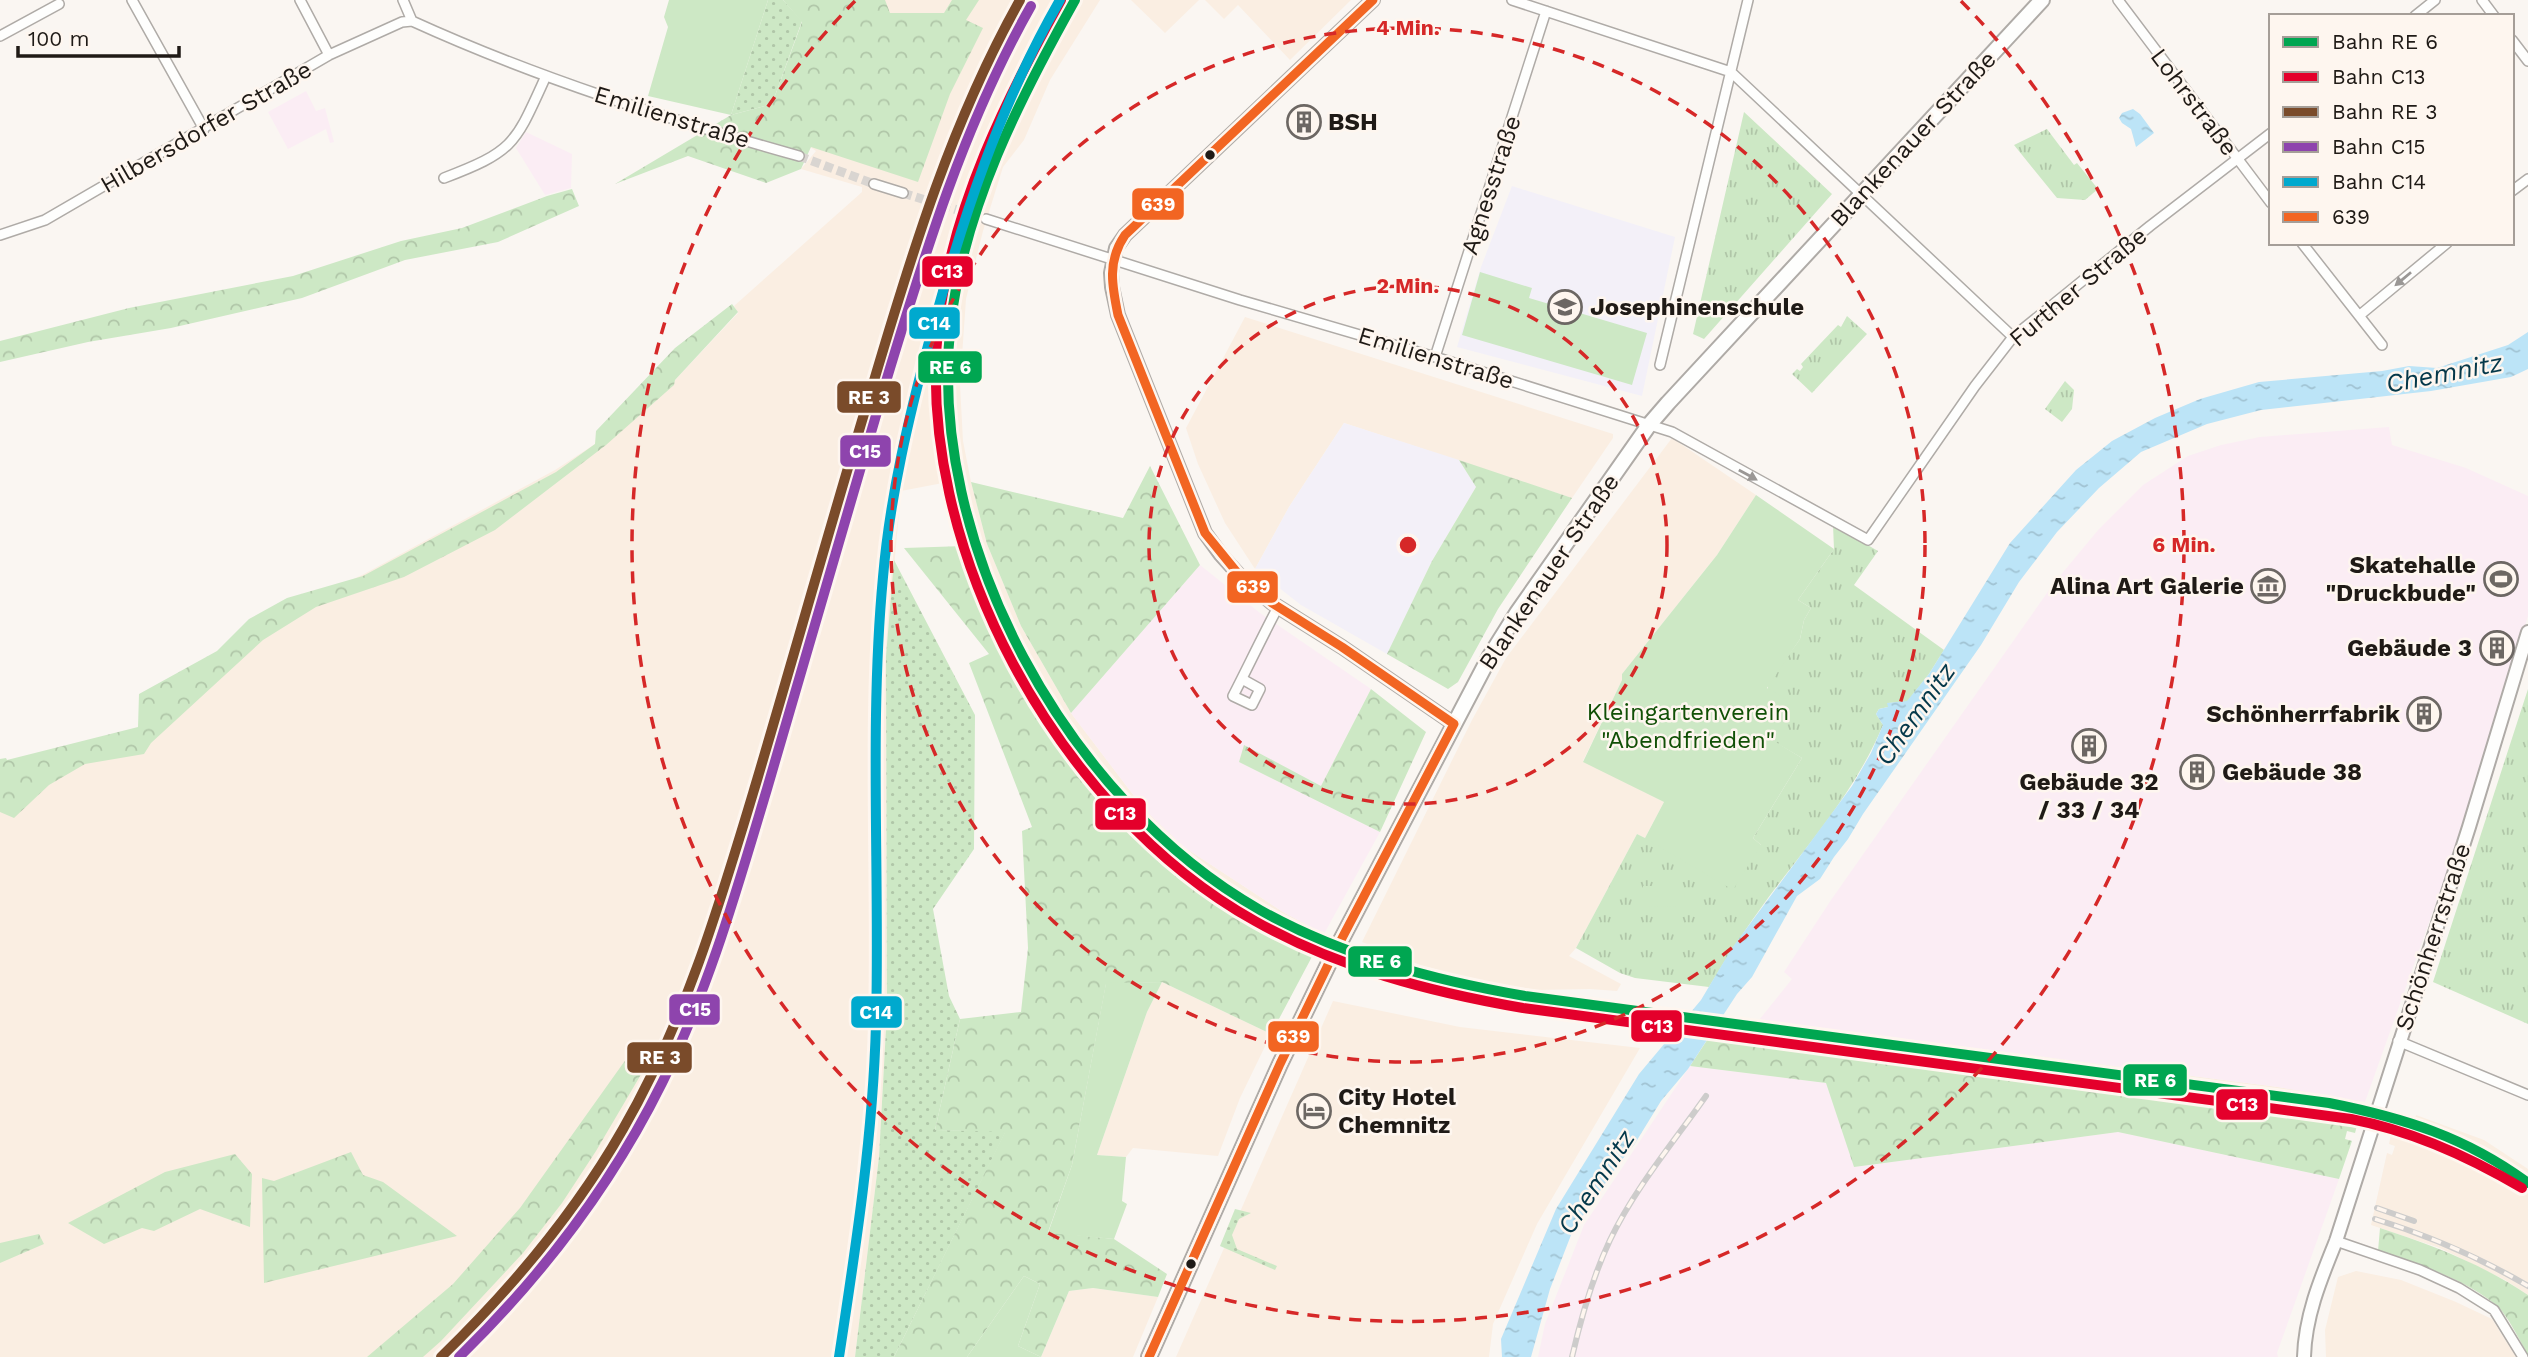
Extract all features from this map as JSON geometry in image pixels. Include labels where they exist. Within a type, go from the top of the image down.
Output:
[{"type":"main road","points":[[1373,0],[1125,235],[1116,248],[1113,259],[1112,286],[1118,315],[1205,533],[1221,555],[1240,576],[1278,607],[1342,647],[1454,724]]},
{"type":"main road","name":"Blankenauer Straße","points":[[1149,1357],[1285,1054],[1328,965],[1502,636],[1649,425],[2042,0]]},
{"type":"main road","name":"Schönherrstraße","points":[[2304,1357],[2308,1321],[2316,1291],[2336,1241],[2398,1041],[2469,827],[2528,632]]},
{"type":"street","points":[[132,0],[204,129]]},
{"type":"street","points":[[300,0],[329,55]]},
{"type":"street","points":[[404,0],[412,21]]},
{"type":"street","points":[[1512,0],[1731,72],[2013,337]]},
{"type":"street","points":[[1660,365],[1748,0]]},
{"type":"street","name":"Lohrstraße","points":[[2118,0],[2269,200]]},
{"type":"street","points":[[2418,14],[2435,0]]},
{"type":"street","points":[[0,36],[62,1]]},
{"type":"street","name":"Agnesstraße","points":[[1435,357],[1546,11]]},
{"type":"street","name":"Hilbersdorfer Straße","points":[[0,235],[45,220],[329,55],[402,22],[412,21]]},
{"type":"street","name":"Emilienstraße","points":[[412,21],[546,76],[698,127],[799,156]]},
{"type":"street","points":[[2514,43],[2528,61]]},
{"type":"street","points":[[444,178],[488,161],[511,144],[546,76]]},
{"type":"street","name":"Further Straße","points":[[1868,540],[1975,386],[2013,337],[2150,226],[2269,135]]},
{"type":"street","points":[[874,184],[903,192]]},
{"type":"street","name":"Emilienstraße","points":[[986,219],[1672,432],[1868,540]]},
{"type":"street","points":[[2304,245],[2382,345]]},
{"type":"street","points":[[2360,315],[2445,245]]},
{"type":"street","points":[[1241,679],[1278,607]]},
{"type":"street","points":[[2398,1041],[2528,1095]]},
{"type":"street","points":[[2336,1241],[2420,1270],[2459,1288],[2494,1310],[2523,1357]]},
{"type":"shaded area","points":[[854,0],[1100,0],[1050,80],[1024,140],[1003,167],[983,231],[966,299],[960,385],[963,441],[971,482],[987,544],[1021,626],[1071,713],[1144,809],[1184,847],[1283,912],[1324,934],[1315,951],[1229,902],[1175,862],[1130,820],[1057,727],[1001,635],[964,546],[948,482],[901,491],[886,656],[887,1010],[879,1157],[855,1357],[0,1357],[0,775],[129,740],[304,603],[364,574],[555,470],[595,444],[673,385],[738,313],[734,306],[862,192],[862,187],[801,169],[816,151],[810,147]]},
{"type":"shaded area","points":[[1131,0],[1199,0],[1165,33]]},
{"type":"shaded area","points":[[1205,0],[1351,0],[1290,60],[1238,5],[1224,19]]},
{"type":"shaded area","points":[[306,91],[316,111],[325,108],[334,142],[330,143],[326,129],[288,149],[268,112]]},
{"type":"shaded area","points":[[526,132],[572,154],[571,188],[545,195],[516,148]]},
{"type":"shaded area","name":"Josephinenschule","points":[[1512,186],[1675,237],[1642,396],[1457,347],[1481,267]]},
{"type":"shaded area","points":[[1245,317],[1613,434],[1613,438],[1572,498],[1344,423],[1289,507],[1255,569],[1225,523],[1198,464],[1186,428]]},
{"type":"shaded area","points":[[1344,423],[1459,460],[1476,487],[1432,561],[1387,654],[1301,605],[1255,569],[1289,507]]},
{"type":"shaded area","name":"Schönherrfabrik","points":[[2389,427],[2392,445],[2466,468],[2528,496],[2528,616],[2464,824],[2365,1102],[2278,1087],[1759,1020],[1792,979],[1784,972],[1831,900],[2054,583],[2099,529],[2143,485],[2188,456],[2221,445],[2260,437]]},
{"type":"shaded area","points":[[1672,438],[1756,495],[1717,555],[1622,674],[1622,680],[1583,761],[1664,802],[1645,838],[1637,834],[1576,948],[1569,956],[1621,984],[1617,991],[1537,990],[1477,980],[1423,966],[1362,942],[1472,720],[1506,658]]},
{"type":"shaded area","points":[[1200,565],[1260,613],[1371,689],[1321,786],[1245,746],[1239,762],[1380,832],[1324,934],[1283,912],[1184,847],[1144,809],[1071,713]]},
{"type":"shaded area","points":[[1162,982],[1271,1034],[1240,1098],[1218,1156],[1133,1148],[1126,1157],[1097,1155],[1147,1012]]},
{"type":"shaded area","points":[[1333,1001],[1460,1027],[1640,1048],[1537,1224],[1493,1324],[1489,1357],[1176,1357]]},
{"type":"shaded area","points":[[1834,1030],[2278,1087],[2358,1100],[2354,1116],[2275,1101],[1823,1042]]},
{"type":"shaded area","points":[[1690,1066],[1826,1083],[1854,1167],[2118,1132],[2339,1179],[2277,1353],[2278,1357],[1538,1357],[1545,1324],[1584,1225]]},
{"type":"shaded area","points":[[2416,1115],[2484,1140],[2528,1169],[2528,1295],[2505,1280],[2440,1248],[2371,1225],[2387,1153],[2392,1155],[2395,1146],[2389,1144],[2393,1125],[2411,1131]]},
{"type":"shaded area","points":[[2356,1271],[2401,1280],[2492,1319],[2516,1357],[2326,1357],[2325,1330],[2338,1277]]},
{"type":"shaded area","points":[[1093,1288],[1158,1297],[1133,1357],[1041,1357],[1069,1291]]},
{"type":"green space","points":[[669,0],[768,0],[731,115],[648,96],[668,27],[664,17]]},
{"type":"green space","points":[[768,0],[783,0],[802,21],[772,104],[731,115]]},
{"type":"green space","points":[[783,0],[885,0],[890,13],[944,13],[952,0],[979,0],[966,20],[983,28],[950,94],[918,182],[811,147],[801,169],[766,183],[688,156],[615,184],[731,115],[772,104],[802,22]]},
{"type":"green space","points":[[1744,112],[1832,194],[1704,339],[1693,334]]},
{"type":"green space","points":[[2047,129],[2074,165],[2077,163],[2098,189],[2085,200],[2057,198],[2014,145]]},
{"type":"green space","points":[[572,189],[579,206],[498,242],[405,260],[302,298],[171,328],[88,342],[0,362],[0,341],[129,308],[293,276],[401,241],[462,228]]},
{"type":"green space","points":[[1480,272],[1532,288],[1529,298],[1647,333],[1632,385],[1462,335]]},
{"type":"green space","points":[[732,304],[738,312],[675,380],[674,385],[606,445],[495,530],[404,577],[316,607],[263,640],[151,743],[144,754],[85,764],[49,785],[14,818],[0,812],[0,759],[7,760],[138,727],[139,694],[217,651],[249,619],[287,598],[363,576],[556,472],[595,444],[596,431],[675,348]]},
{"type":"green space","points":[[1847,316],[1867,334],[1812,393],[1792,374],[1797,369],[1800,371],[1803,367],[1801,364],[1838,325],[1841,327]]},
{"type":"green space","points":[[2065,381],[2074,390],[2072,409],[2062,422],[2045,409]]},
{"type":"green space","points":[[1459,460],[1572,498],[1498,609],[1458,682],[1448,689],[1387,654],[1432,561],[1476,487]]},
{"type":"green space","points":[[1150,466],[1200,565],[1071,713],[1021,626],[987,544],[971,482],[1123,518]]},
{"type":"green space","name":"Kleingartenverein \"Abendfrieden\"","points":[[1756,495],[1834,549],[1798,600],[1811,608],[1804,620],[1800,639],[1767,688],[1787,700],[1767,737],[1802,758],[1753,838],[1761,845],[1733,890],[1645,838],[1664,802],[1583,762],[1622,680],[1622,674],[1717,555]]},
{"type":"green space","points":[[1833,525],[1878,551],[1854,585],[1944,650],[1907,702],[1888,703],[1888,707],[1879,709],[1876,714],[1883,725],[1860,772],[1752,920],[1709,987],[1635,978],[1620,973],[1576,948],[1637,834],[1645,838],[1761,845],[1753,838],[1802,758],[1766,737],[1768,684],[1800,639],[1804,620],[1811,608],[1798,600],[1834,549]]},
{"type":"green space","points":[[964,546],[1001,634],[1035,695],[1078,757],[1125,815],[1191,875],[1243,910],[1315,951],[1271,1034],[1162,982],[1106,984],[1072,1165],[1048,1232],[1114,1239],[1167,1274],[1158,1297],[1093,1288],[1069,1291],[1041,1357],[1018,1346],[1040,1284],[1024,1276],[967,1357],[894,1357],[1005,1132],[935,1130],[960,1019],[1021,1012],[1028,948],[1022,831],[1032,827],[969,663],[989,654],[904,548]]},
{"type":"green space","points":[[894,560],[975,715],[974,849],[933,909],[949,996],[960,1019],[935,1130],[1006,1131],[894,1357],[855,1357],[879,1157],[887,1010],[886,656]]},
{"type":"green space","points":[[1371,689],[1426,732],[1380,832],[1239,762],[1244,745],[1321,786]]},
{"type":"green space","points":[[2528,689],[2528,1024],[2433,982]]},
{"type":"green space","points":[[1643,886],[1682,886],[1682,907],[1643,906]]},
{"type":"green space","points":[[1162,982],[1147,1012],[1097,1155],[1126,1157],[1122,1201],[1127,1204],[1114,1239],[1048,1233],[1072,1165],[1106,983]]},
{"type":"green space","points":[[1715,1028],[2275,1101],[2359,1118],[2355,1133],[2347,1131],[2345,1139],[2352,1141],[2339,1179],[2118,1132],[1854,1167],[1826,1083],[1690,1066]]},
{"type":"green space","points":[[629,1055],[643,1071],[562,1203],[523,1253],[423,1357],[367,1357],[453,1284],[520,1208]]},
{"type":"green space","points":[[351,1152],[363,1175],[383,1182],[457,1236],[264,1283],[262,1178],[274,1181]]},
{"type":"green space","points":[[235,1154],[252,1174],[250,1227],[200,1209],[154,1231],[142,1228],[104,1244],[68,1223],[165,1172]]},
{"type":"green space","points":[[1235,1209],[1251,1213],[1239,1219],[1232,1235],[1237,1249],[1277,1266],[1275,1270],[1220,1246]]},
{"type":"green space","points":[[2380,1228],[2456,1256],[2528,1295],[2528,1355],[2505,1315],[2483,1295],[2440,1273],[2378,1251]]},
{"type":"green space","points":[[39,1234],[44,1244],[0,1263],[0,1243]]},
{"type":"green space","points":[[1024,1276],[1040,1284],[1018,1346],[1041,1357],[967,1357]]},
{"type":"water","points":[[2133,109],[2154,133],[2136,147],[2131,129],[2119,118],[2122,113]]},
{"type":"water","name":"Chemnitz","points":[[2528,332],[2528,369],[2511,377],[2431,391],[2261,410],[2207,424],[2141,452],[2099,488],[2057,532],[2019,582],[1981,645],[1848,839],[1820,879],[1797,896],[1752,977],[1737,994],[1688,1069],[1661,1101],[1634,1145],[1573,1230],[1550,1289],[1531,1357],[1502,1357],[1501,1339],[1556,1209],[1639,1074],[1701,1000],[1732,948],[1852,786],[1883,725],[1876,714],[1879,709],[1888,707],[1887,703],[1907,701],[1929,674],[2010,543],[2076,470],[2112,441],[2155,418],[2200,399],[2259,382],[2382,371],[2409,366],[2437,368],[2508,345]]},
{"type":"pier","points":[[1687,1011],[1726,1016],[1718,1029],[1677,1023]]},
{"type":"tunnel","points":[[799,156],[874,184]]},
{"type":"tunnel","points":[[903,193],[986,219]]},
{"type":"railway","points":[[1572,1357],[1588,1297],[1610,1240],[1643,1184],[1706,1096]]},
{"type":"railway","points":[[2377,1208],[2414,1221]]},
{"type":"railway","points":[[2375,1219],[2454,1248],[2528,1286]]},
{"type":"transit line","points":[[441,1357],[516,1278],[584,1191],[645,1088],[684,1002],[730,870],[919,236],[974,92],[1020,0]]},
{"type":"transit line","points":[[1075,0],[1015,115],[997,155],[968,236],[951,321],[949,406],[961,491],[987,576],[1024,658],[1071,734],[1127,803],[1191,863],[1260,910],[1291,926],[1323,941],[1422,974],[1525,996],[2329,1103],[2383,1115],[2458,1141],[2528,1183]]},
{"type":"transit line","name":"639","points":[[1373,0],[1125,235],[1115,254],[1113,284],[1118,315],[1205,533],[1240,576],[1272,603],[1342,647],[1454,724]]},
{"type":"transit line","name":"639","points":[[1149,1357],[1280,1064],[1328,965],[1454,724]]},
{"type":"rail line","name":"C14","points":[[839,1357],[863,1191],[874,1066],[877,968],[877,688],[883,577],[890,516],[922,367],[969,207],[1018,81],[1060,0]]},
{"type":"rail line","name":"C13","points":[[1061,0],[1002,114],[985,154],[969,194],[946,277],[939,320],[937,406],[949,493],[975,580],[1013,664],[1061,742],[1119,812],[1184,873],[1255,921],[1287,938],[1352,965],[1419,986],[1523,1008],[2351,1119],[2396,1130],[2440,1146],[2522,1188]]},
{"type":"rail line","name":"C15","points":[[459,1357],[546,1262],[597,1194],[642,1121],[679,1047],[708,975],[733,901],[869,438],[930,241],[985,98],[1031,6]]},
{"type":"place","name":"BSH","points":[[1304,122]]},
{"type":"place","name":"Josephinenschule","points":[[1565,307]]},
{"type":"place","name":"Skatehalle \"Druckbude\"","points":[[2501,579]]},
{"type":"place","name":"Alina Art Galerie","points":[[2268,586]]},
{"type":"place","name":"Gebäude 3","points":[[2497,648]]},
{"type":"place","name":"Schönherrfabrik","points":[[2424,714]]},
{"type":"place","name":"Gebäude 32 / 33 / 34","points":[[2089,746]]},
{"type":"place","name":"Gebäude 38","points":[[2197,772]]},
{"type":"place","name":"City Hotel Chemnitz","points":[[1314,1111]]}]
